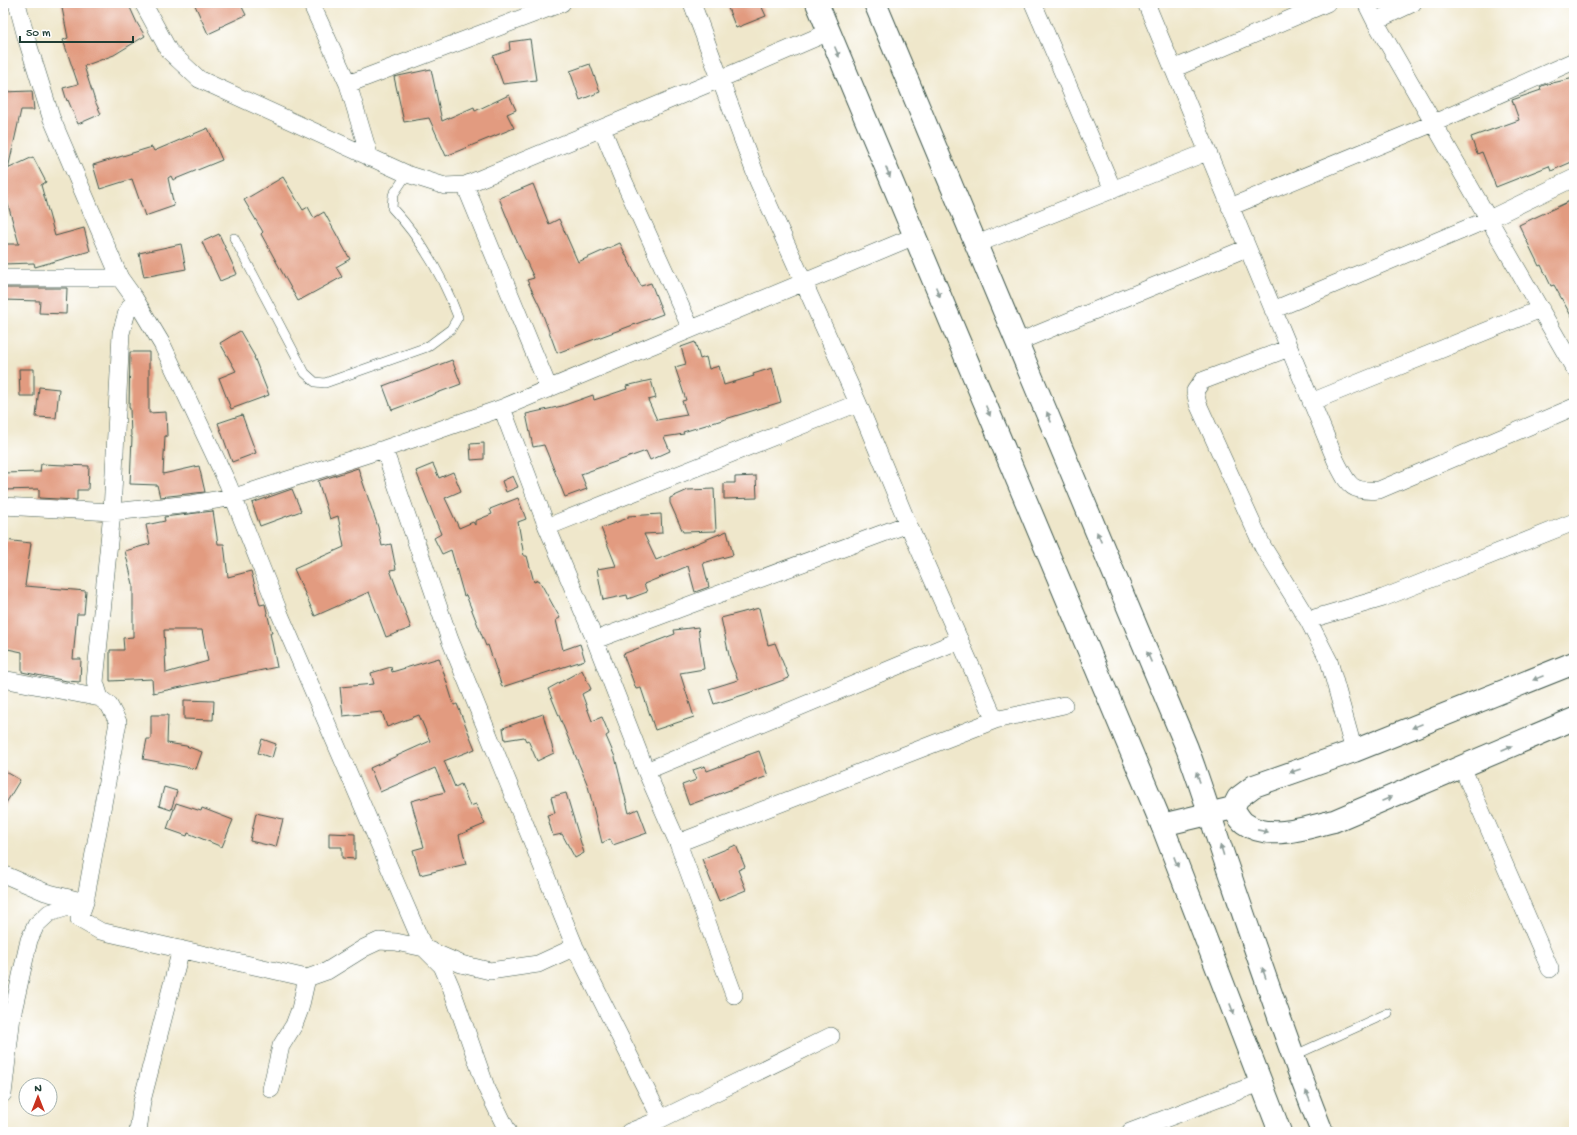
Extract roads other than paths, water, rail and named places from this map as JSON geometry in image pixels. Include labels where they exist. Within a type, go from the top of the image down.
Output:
[{"type":"main road","points":[[817,3],[1162,825],[1280,1132]]},
{"type":"main road","points":[[875,3],[1187,748],[1211,814],[1227,867],[1293,1056],[1322,1132]]},
{"type":"main road","points":[[1162,825],[1233,808],[1238,798],[1254,786],[1354,751],[1574,663]]},
{"type":"main road","points":[[1233,808],[1243,822],[1255,829],[1270,832],[1294,830],[1334,821],[1574,719]]},
{"type":"street","points":[[16,3],[51,117],[120,278],[135,299],[162,344],[234,497],[279,612],[424,948],[442,966],[451,987],[486,1087],[508,1132]]},
{"type":"street","points":[[143,3],[169,51],[199,78],[370,158],[407,174],[445,186],[465,185],[829,32]]},
{"type":"street","points":[[311,3],[348,84],[370,158]]},
{"type":"street","points":[[348,84],[562,3]]},
{"type":"street","points":[[692,3],[758,181],[805,282],[858,403],[908,524],[995,720]]},
{"type":"street","points":[[1033,3],[1113,190]]},
{"type":"street","points":[[1146,3],[1311,402],[1336,461],[1349,484],[1364,491],[1379,490],[1574,407]]},
{"type":"street","points":[[1173,69],[1327,3]]},
{"type":"street","points":[[1366,3],[1574,368]]},
{"type":"street","points":[[1375,21],[1413,3]]},
{"type":"street","points":[[1230,207],[1434,123],[1574,61]]},
{"type":"street","points":[[602,128],[622,177],[691,329]]},
{"type":"street","points":[[977,244],[1207,152]]},
{"type":"street","points":[[1273,310],[1489,219],[1574,178]]},
{"type":"street","points":[[465,185],[548,389]]},
{"type":"street","points":[[3,506],[112,512],[191,504],[234,497],[384,449],[502,408],[915,236]]},
{"type":"street","points":[[1018,342],[1247,248]]},
{"type":"street","points":[[3,278],[120,278]]},
{"type":"street","points":[[100,698],[95,682],[112,512],[121,333],[127,312],[135,299]]},
{"type":"street","points":[[1311,402],[1541,309]]},
{"type":"street","points":[[1289,348],[1202,381],[1195,391],[1198,404],[1263,547],[1308,620],[1329,661],[1354,751]]},
{"type":"street","points":[[547,527],[858,403]]},
{"type":"street","points":[[502,408],[547,527],[595,640],[646,771],[678,843],[734,995]]},
{"type":"street","points":[[384,449],[450,640],[575,947],[661,1119]]},
{"type":"street","points":[[1308,620],[1383,598],[1574,522]]},
{"type":"street","points":[[595,640],[908,524]]},
{"type":"street","points":[[646,771],[960,640]]},
{"type":"street","points":[[3,679],[100,698],[109,705],[118,722],[85,902],[79,919],[100,930],[307,978],[327,971],[364,948],[379,941],[396,942],[424,948],[461,964],[490,971],[538,964],[575,947]]},
{"type":"street","points":[[678,843],[995,720],[1064,705]]},
{"type":"street","points":[[1462,767],[1550,969]]},
{"type":"street","points":[[3,874],[45,892],[85,902]]},
{"type":"street","points":[[3,1094],[12,1016],[29,940],[36,924],[49,913],[85,902]]},
{"type":"street","points":[[138,1132],[142,1101],[181,949]]},
{"type":"street","points":[[271,1089],[281,1046],[294,1024],[300,1009],[307,978]]},
{"type":"street","points":[[629,1132],[661,1119],[831,1036]]},
{"type":"street","points":[[1130,1132],[1260,1083]]},
{"type":"lane","points":[[234,238],[305,373],[315,382],[325,383],[406,355],[427,347],[451,329],[458,317],[450,296],[432,262],[402,219],[392,208],[393,195],[407,174]]},
{"type":"lane","points":[[1293,1056],[1388,1013]]}]
